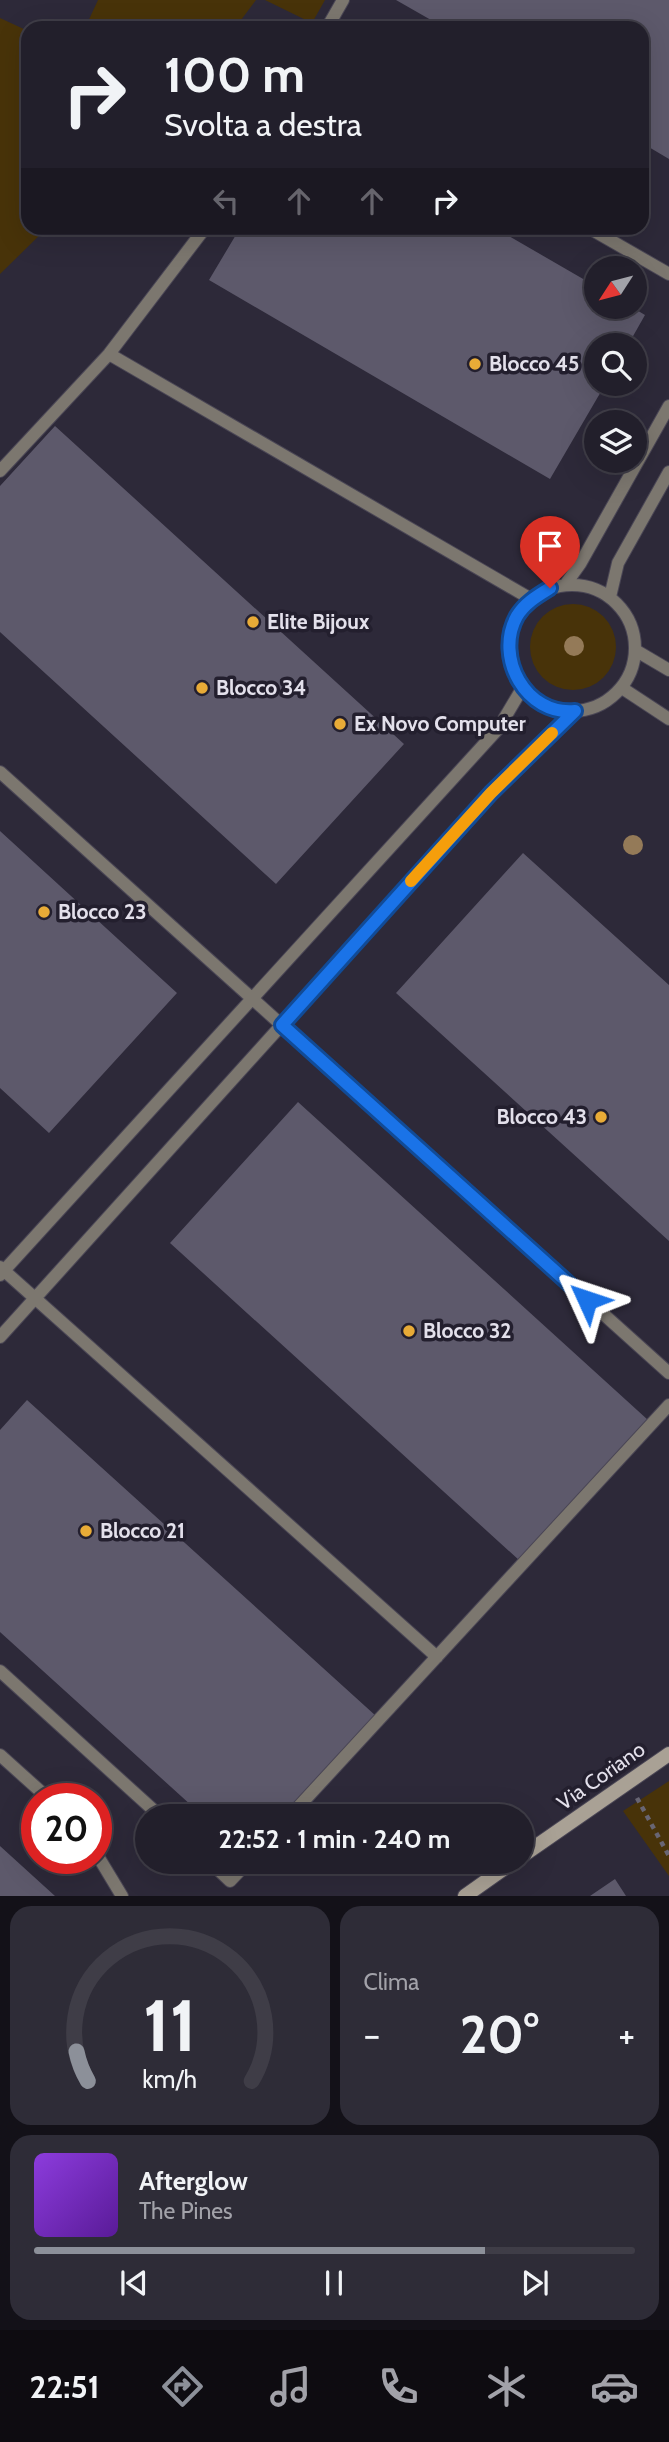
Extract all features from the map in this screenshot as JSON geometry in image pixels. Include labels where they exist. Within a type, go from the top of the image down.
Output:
[{"type":"main road","name":"Via Coriano","points":[[534,1848],[669,1754]]},
{"type":"main road","points":[[465,1896],[496,1874]]},
{"type":"lane","points":[[331,21],[343,0]]},
{"type":"lane","points":[[0,471],[109,354],[200,235]]},
{"type":"lane","points":[[601,235],[669,274]]},
{"type":"lane","points":[[109,354],[531,599]]},
{"type":"lane","points":[[565,585],[580,564],[669,406]]},
{"type":"lane","points":[[610,597],[618,562],[669,472]]},
{"type":"lane","points":[[565,585],[592,587],[610,597],[624,612],[633,630],[635,650],[631,671],[622,688],[606,702],[588,710],[567,712],[547,706],[529,695],[516,678],[509,657],[510,636],[517,616],[531,599],[550,588],[565,585]]},
{"type":"lane","points":[[635,650],[669,670]]},
{"type":"lane","points":[[436,1657],[35,1298],[1,1271],[498,729],[523,687]]},
{"type":"lane","points":[[622,688],[669,719]]},
{"type":"lane","points":[[0,1338],[491,793],[575,711]]},
{"type":"lane","points":[[0,772],[669,1373]]},
{"type":"lane","points":[[301,1804],[669,1405]]},
{"type":"lane","points":[[0,1671],[147,1804]]},
{"type":"lane","points":[[0,1755],[31,1783]]},
{"type":"lane","points":[[108,1874],[121,1896]]},
{"type":"lane","points":[[223,1874],[230,1881],[237,1874]]},
{"type":"path","points":[[628,1782],[669,1856]]},
{"type":"shaded area","points":[[98,0],[256,0],[240,21],[88,21]]},
{"type":"shaded area","points":[[265,0],[325,0],[313,21]]},
{"type":"shaded area","points":[[0,18],[21,28],[21,235],[40,235],[0,274]]},
{"type":"shaded area","points":[[573,604],[597,611],[609,623],[616,647],[609,671],[597,683],[573,690],[549,683],[537,671],[530,647],[537,623],[549,611]]},
{"type":"shaded area","points":[[669,1781],[669,1876],[623,1811]]},
{"type":"building","points":[[396,0],[669,0],[669,159],[649,147],[649,21],[433,21]]},
{"type":"building","name":"Blocco 45","points":[[236,235],[507,235],[584,279],[584,319],[643,319],[635,333],[584,333],[584,396],[598,396],[590,410],[584,410],[584,421],[550,479],[209,280]]},
{"type":"building","name":"Blocco 34","points":[[55,426],[404,744],[276,884],[0,632],[0,486]]},
{"type":"building","name":"Blocco 23","points":[[0,831],[177,993],[49,1133],[0,1088]]},
{"type":"building","name":"Blocco 43","points":[[523,853],[669,985],[669,1241],[396,993]]},
{"type":"building","name":"Blocco 32","points":[[298,1102],[648,1420],[520,1561],[170,1243]]},
{"type":"building","name":"Blocco 21","points":[[27,1400],[376,1716],[296,1804],[190,1804],[0,1632],[0,1430]]},
{"type":"building","points":[[0,1846],[21,1865],[21,1874],[31,1874],[55,1896],[0,1896]]},
{"type":"building","points":[[615,1879],[626,1896],[590,1896]]},
{"type":"slow traffic","points":[[411,881],[491,793],[552,733]]},
{"type":"place","name":"Blocco 45","points":[[475,364]]},
{"type":"place","name":"Elite Bijoux","points":[[253,622]]},
{"type":"place","name":"Blocco 34","points":[[202,688]]},
{"type":"place","name":"Ex Novo Computer","points":[[340,724]]},
{"type":"place","name":"Blocco 23","points":[[44,912]]},
{"type":"place","name":"Blocco 43","points":[[601,1117]]},
{"type":"place","name":"Blocco 32","points":[[409,1331]]},
{"type":"place","name":"Blocco 21","points":[[86,1531]]},
{"type":"route","points":[[550,588],[531,599],[517,616],[510,636],[509,657],[516,678],[529,695],[547,706],[567,712],[575,711],[491,793],[282,1025],[587,1300]]}]
